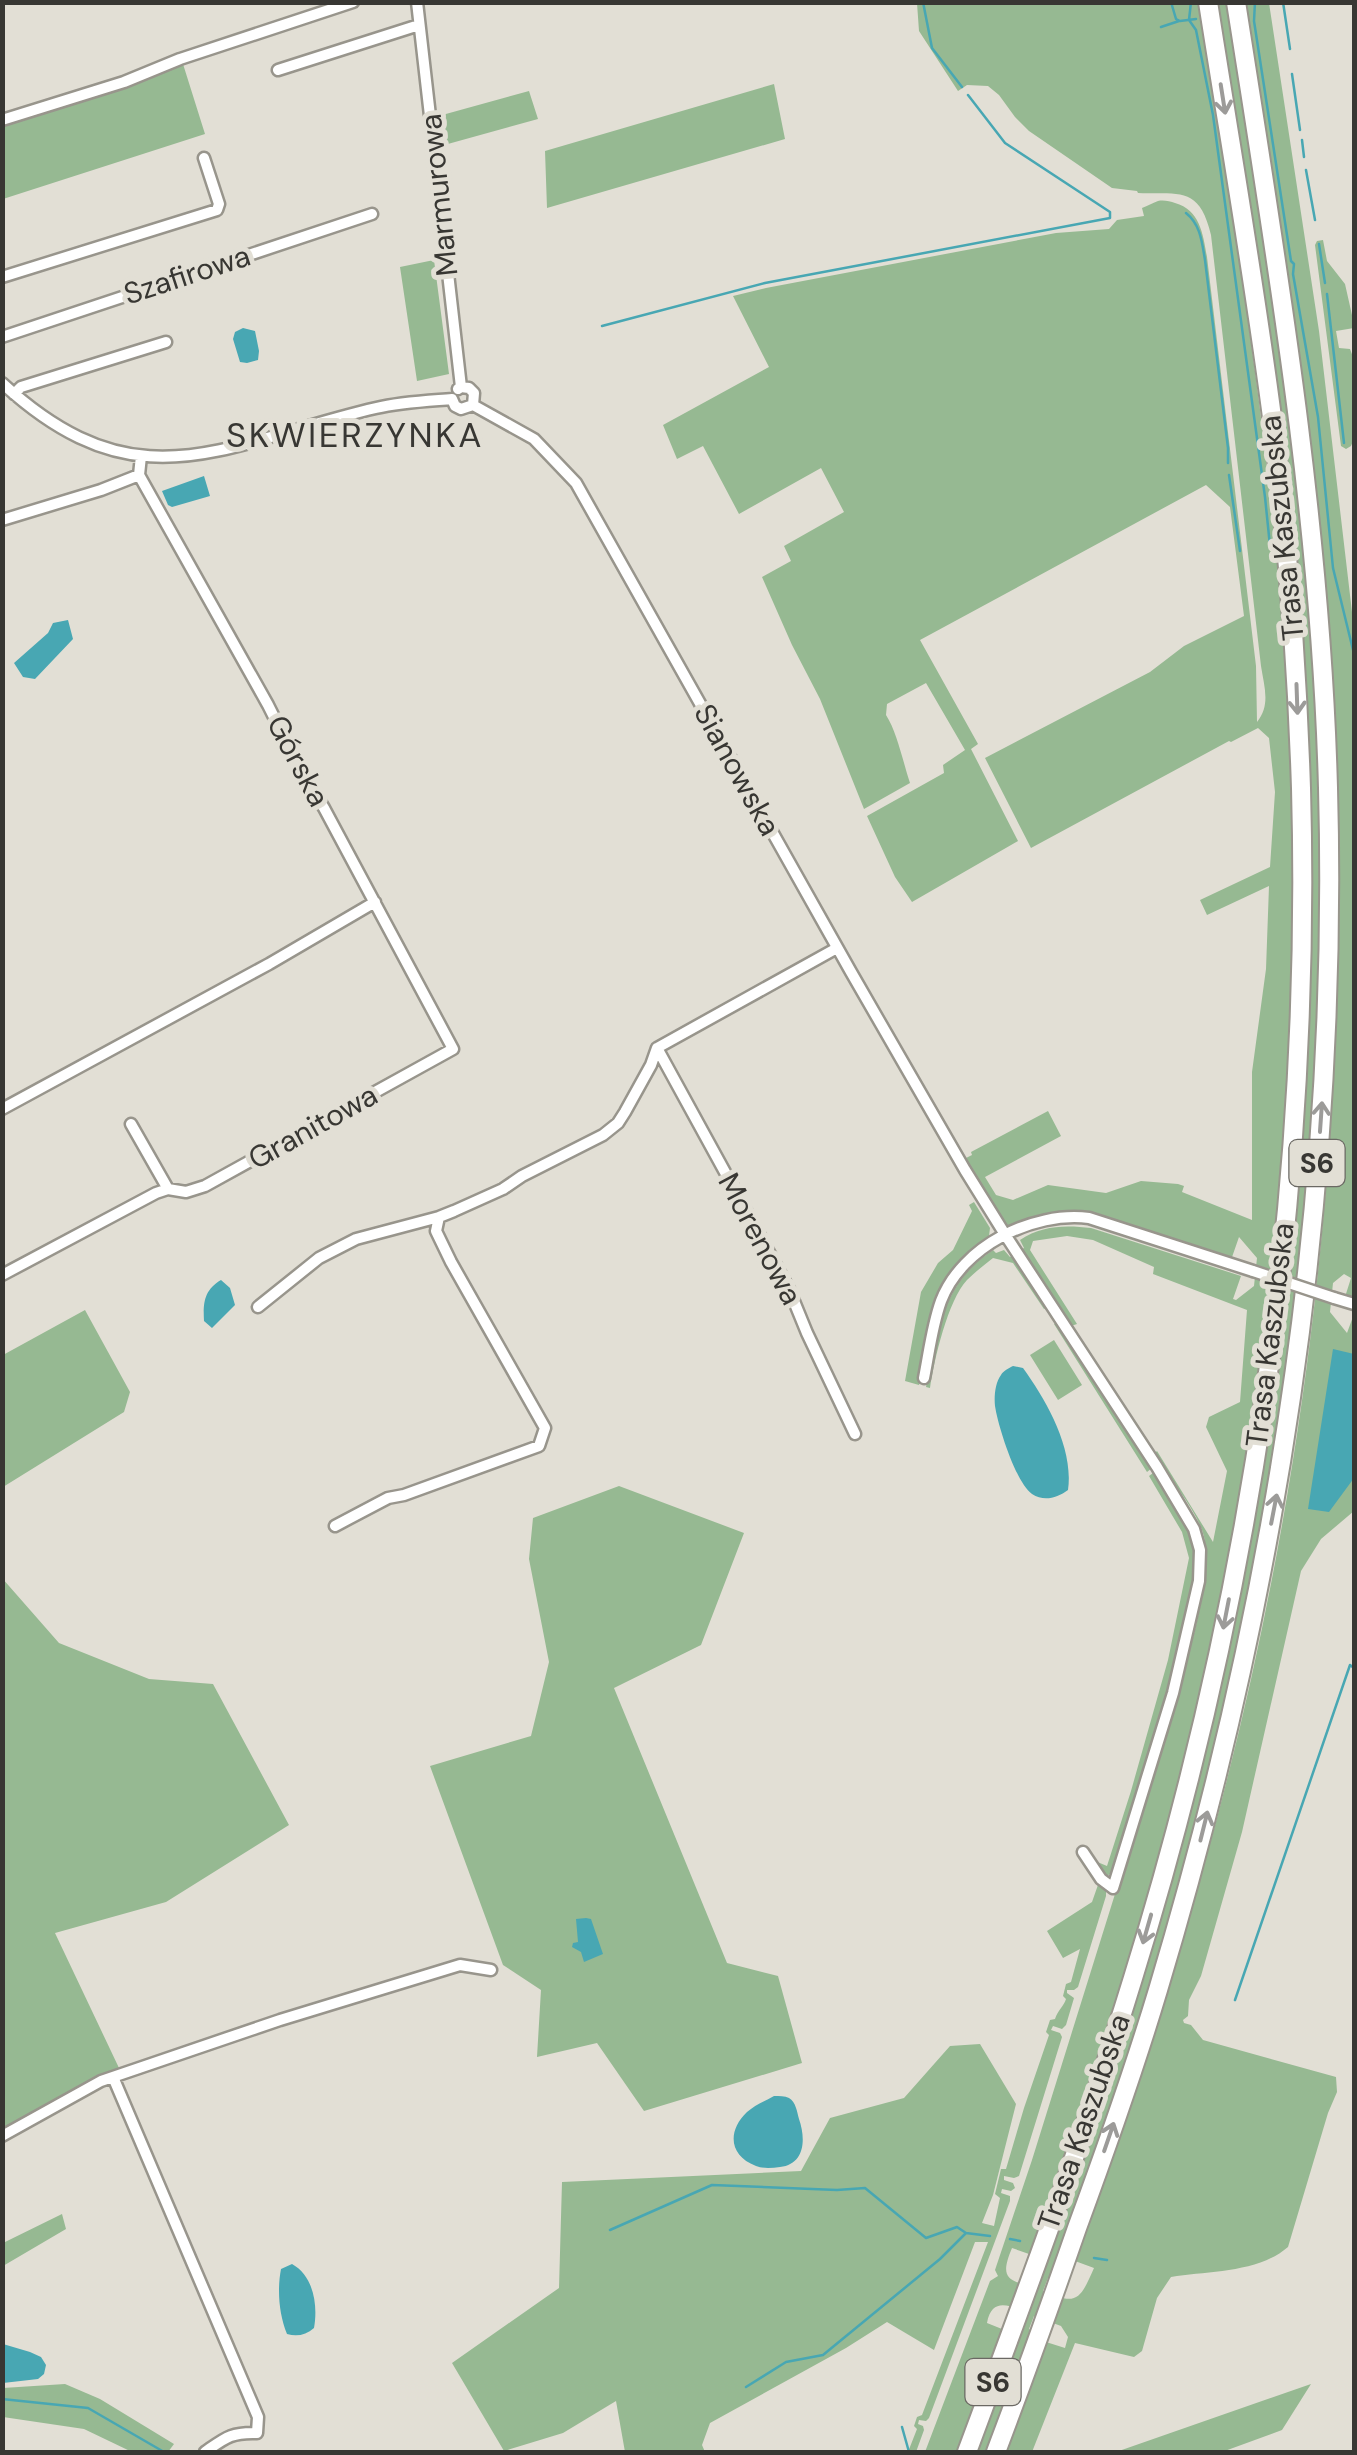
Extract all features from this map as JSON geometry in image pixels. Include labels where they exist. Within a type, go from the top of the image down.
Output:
[{"type":"highway","name":"Trasa Kaszubska","points":[[967,2452],[1134,1974],[1198,1737],[1251,1479],[1286,1212],[1298,1047],[1301,912],[1296,668],[1272,424],[1208,2]]},
{"type":"highway","name":"Trasa Kaszubska","points":[[996,2452],[1158,1989],[1226,1744],[1278,1484],[1313,1214],[1326,1032],[1329,912],[1323,666],[1300,419],[1236,2]]},
{"type":"street","points":[[2,120],[353,2]]},
{"type":"street","name":"Marmurowa","points":[[417,2],[461,387]]},
{"type":"street","points":[[278,70],[420,25]]},
{"type":"street","points":[[2,277],[217,210],[204,158]]},
{"type":"street","name":"Szafirowa","points":[[2,336],[372,214]]},
{"type":"street","points":[[14,394],[21,386],[166,342]]},
{"type":"street","points":[[2,383],[61,428],[88,442],[116,452],[176,458],[213,453],[378,408],[452,398]]},
{"type":"street","points":[[461,387],[474,394],[473,405],[461,409],[452,398],[461,387]]},
{"type":"street","name":"Sianowska","points":[[473,405],[534,439],[576,483],[965,1170],[1190,1519],[1200,1550],[1199,1581],[1173,1693],[1114,1888],[1101,1878],[1083,1852]]},
{"type":"street","points":[[2,520],[139,475],[141,456]]},
{"type":"street","name":"Górska","points":[[139,475],[453,1048]]},
{"type":"street","points":[[2,1110],[375,902]]},
{"type":"street","points":[[258,1307],[319,1258],[356,1239],[439,1217],[503,1189],[603,1134],[625,1112],[657,1048],[837,948]]},
{"type":"street","name":"Granitowa","points":[[2,1275],[156,1193],[186,1192],[205,1186],[453,1048]]},
{"type":"street","name":"Morenowa","points":[[657,1048],[789,1289],[855,1434]]},
{"type":"street","points":[[131,1124],[168,1190]]},
{"type":"street","points":[[334,1526],[388,1498],[539,1446],[545,1428],[451,1262],[436,1231],[439,1217]]},
{"type":"street","points":[[924,1378],[936,1319],[948,1287],[964,1265],[1019,1228],[1050,1218],[1090,1218],[1354,1304]]},
{"type":"street","points":[[2,2136],[100,2081],[460,1965],[491,1970]]},
{"type":"street","points":[[113,2077],[258,2417],[257,2433],[227,2436],[206,2452]]},
{"type":"green space","points":[[917,3],[1199,3],[1253,355],[1274,532],[1288,710],[1293,844],[1286,1111],[1275,1245],[1259,1378],[1216,1625],[1285,1286],[1303,704],[1214,3],[1230,3],[1292,403],[1319,704],[1322,996],[1301,1288],[1243,1649],[1154,1986],[1053,2279],[1048,2278],[1043,2291],[1063,2298],[1081,2293],[1094,2268],[1075,2261],[1189,1916],[1254,1664],[1303,1392],[1331,1116],[1338,839],[1327,613],[1298,351],[1245,3],[1269,3],[1319,331],[1354,629],[1354,1301],[1345,1297],[1351,1278],[1344,1274],[1333,1283],[1330,1312],[1347,1333],[1354,1314],[1354,1511],[1321,1539],[1301,1571],[1242,1832],[1201,1976],[1189,2000],[1188,2016],[1183,2020],[1203,2040],[1336,2077],[1337,2092],[1288,2247],[1248,2266],[1171,2277],[1157,2298],[1142,2351],[1134,2357],[1075,2343],[1032,2452],[1006,2452],[1046,2342],[1065,2348],[1068,2337],[1061,2326],[1034,2316],[1029,2329],[1034,2332],[990,2452],[973,2452],[1019,2326],[1024,2328],[1029,2314],[1003,2305],[993,2309],[987,2323],[1002,2329],[957,2452],[925,2452],[990,2281],[998,2276],[995,2270],[1174,1705],[1198,1616],[1206,1568],[1202,1530],[1155,1453],[1213,1542],[1227,1471],[1206,1427],[1209,1417],[1240,1402],[1247,1310],[1153,1274],[1154,1267],[1093,1240],[1067,1236],[1033,1241],[1030,1250],[1077,1324],[1071,1326],[1020,1250],[1024,1248],[1020,1240],[1054,1227],[1091,1228],[1241,1276],[1233,1299],[1236,1300],[1254,1286],[1257,1258],[1239,1237],[1231,1260],[1086,1214],[1047,1214],[1007,1227],[964,1159],[1048,1111],[1061,1136],[985,1177],[996,1195],[1013,1200],[1048,1185],[1106,1193],[1141,1181],[1178,1184],[1184,1186],[1182,1192],[1252,1220],[1252,1072],[1266,969],[1269,886],[1207,915],[1200,900],[1270,867],[1275,792],[1269,738],[1258,728],[1031,848],[985,758],[1150,672],[1184,646],[1244,616],[1230,507],[1206,485],[920,640],[978,744],[971,749],[1018,841],[912,902],[895,877],[867,816],[944,773],[943,765],[965,750],[926,683],[887,704],[886,715],[910,783],[864,809],[820,699],[762,577],[791,561],[784,546],[844,512],[821,468],[739,514],[703,446],[677,459],[663,425],[769,367],[733,296],[1056,233],[1109,229],[1117,220],[1144,216],[1142,208],[1158,201],[1183,206],[1199,224],[1207,257],[1256,666],[1257,722],[1261,716],[1265,688],[1206,219],[1193,200],[1185,196],[1112,188],[1029,131],[988,86],[967,85],[958,91],[919,31]],"holes":[[[1212,1647],[1155,1927],[1038,2274],[1043,2276],[1038,2289],[1009,2278],[1008,2259],[1012,2248],[1029,2254],[1092,2075],[1167,1833]]]},
{"type":"green space","points":[[183,64],[205,134],[3,199],[2,122]]},
{"type":"green space","points":[[774,84],[785,139],[547,208],[545,151]]},
{"type":"green space","points":[[529,91],[538,119],[437,147],[435,117]]},
{"type":"green space","points":[[1323,240],[1327,261],[1345,284],[1354,324],[1354,328],[1336,331],[1339,348],[1350,349],[1353,357],[1354,439],[1346,449],[1341,446],[1315,245]]},
{"type":"green space","points":[[434,260],[449,374],[417,381],[400,267]]},
{"type":"green space","points":[[974,1202],[990,1228],[988,1242],[935,1308],[919,1385],[905,1381],[921,1292],[938,1263],[953,1250],[972,1211],[969,1205]]},
{"type":"green space","points":[[993,1250],[1014,1255],[1046,1308],[1013,1263],[993,1258],[960,1289],[938,1347],[930,1388],[926,1387],[939,1328],[953,1293],[976,1263]]},
{"type":"green space","points":[[85,1310],[130,1392],[124,1412],[3,1487],[3,1355]]},
{"type":"green space","points":[[1058,1323],[1151,1464],[1147,1472],[1054,1324]]},
{"type":"green space","points":[[1054,1340],[1082,1385],[1058,1400],[1030,1355]]},
{"type":"green space","points":[[1153,1473],[1195,1541],[1197,1567],[1179,1658],[1113,1873],[1106,1876],[1087,1851],[1095,1861],[1107,1866],[1168,1660],[1189,1558],[1182,1532],[1149,1476]]},
{"type":"green space","points":[[619,1486],[744,1533],[701,1645],[614,1688],[727,1963],[778,1976],[802,2063],[644,2111],[597,2043],[537,2057],[541,1990],[503,1965],[430,1766],[531,1736],[549,1662],[529,1559],[533,1518]]},
{"type":"green space","points":[[2,1578],[59,1643],[149,1679],[213,1684],[289,1825],[166,1902],[55,1933],[119,2068],[3,2131]]},
{"type":"green space","points":[[1099,1882],[1106,1896],[1078,1987],[1067,1990],[1074,1998],[1066,2025],[1062,2029],[1053,2026],[1051,2030],[1062,2037],[1019,2176],[1004,2176],[1015,2188],[1002,2189],[1001,2193],[1010,2196],[1010,2201],[929,2418],[919,2420],[924,2430],[916,2452],[908,2452],[917,2417],[922,2415],[988,2242],[975,2242],[934,2350],[887,2322],[710,2423],[702,2445],[705,2452],[625,2452],[616,2401],[563,2433],[504,2451],[452,2363],[559,2288],[562,2182],[801,2171],[830,2118],[904,2098],[950,2046],[980,2044],[1016,2104],[982,2223],[994,2226],[1001,2169],[1006,2169],[1049,2035],[1046,2032],[1050,2020],[1055,2019],[1066,1999],[1066,1984],[1071,1982],[1080,1949],[1063,1958],[1047,1931],[1092,1902]]},
{"type":"green space","points":[[62,2214],[66,2229],[3,2266],[3,2243]]},
{"type":"green space","points":[[65,2384],[100,2399],[174,2444],[168,2452],[132,2452],[84,2429],[3,2417],[3,2388]]},
{"type":"green space","points":[[1311,2384],[1282,2430],[1222,2452],[1116,2452]]},
{"type":"water","points":[[243,328],[255,331],[258,360],[240,362],[233,339],[235,332]]},
{"type":"water","points":[[204,476],[210,496],[168,505],[162,491]]},
{"type":"water","points":[[68,620],[73,639],[35,679],[23,677],[14,663],[48,633],[53,623]]},
{"type":"water","points":[[221,1280],[230,1288],[235,1305],[212,1328],[204,1321],[204,1303],[211,1288]]},
{"type":"water","points":[[1333,1349],[1354,1354],[1354,1478],[1329,1512],[1308,1509]]},
{"type":"water","points":[[1013,1366],[1023,1368],[1032,1381],[1062,1441],[1068,1490],[1055,1497],[1037,1496],[1026,1488],[1004,1440],[995,1390],[1002,1374]]},
{"type":"water","points":[[576,1919],[591,1919],[603,1954],[584,1962],[581,1952],[572,1947],[578,1942]]},
{"type":"water","points":[[774,2096],[787,2097],[795,2105],[802,2149],[788,2165],[762,2168],[740,2156],[734,2135],[747,2112]]},
{"type":"water","points":[[292,2264],[310,2284],[315,2301],[314,2328],[298,2335],[287,2334],[280,2302],[281,2269]]},
{"type":"water","points":[[3,2344],[41,2357],[46,2365],[44,2374],[38,2379],[3,2383]]},
{"type":"waterway","points":[[923,2],[932,48],[962,87]]},
{"type":"waterway","points":[[1171,2],[1176,19],[1196,19]]},
{"type":"waterway","points":[[1191,2],[1189,20],[1196,30],[1213,115],[1270,546]]},
{"type":"waterway","points":[[1255,2],[1254,21],[1318,417],[1333,568],[1354,654]]},
{"type":"waterway","points":[[1283,2],[1290,49]]},
{"type":"waterway","points":[[1161,27],[1179,21]]},
{"type":"waterway","points":[[1292,74],[1300,130]]},
{"type":"waterway","points":[[602,326],[765,283],[1110,218],[1110,212],[1005,143],[968,95]]},
{"type":"waterway","points":[[1302,140],[1304,157]]},
{"type":"waterway","points":[[1306,170],[1315,220]]},
{"type":"waterway","points":[[1186,213],[1198,229],[1203,247],[1228,463]]},
{"type":"waterway","points":[[1319,244],[1325,283]]},
{"type":"waterway","points":[[1327,294],[1344,443]]},
{"type":"waterway","points":[[1229,475],[1240,551]]},
{"type":"waterway","points":[[1235,2000],[1350,1665],[1354,1668]]},
{"type":"waterway","points":[[610,2230],[712,2185],[865,2188],[926,2238],[957,2227],[966,2233],[990,2236]]},
{"type":"waterway","points":[[746,2387],[786,2362],[823,2355],[965,2234]]},
{"type":"waterway","points":[[1010,2239],[1020,2241]]},
{"type":"waterway","points":[[1094,2258],[1107,2260]]},
{"type":"waterway","points":[[2,2399],[88,2408],[164,2452]]},
{"type":"waterway","points":[[902,2427],[909,2452]]},
{"type":"district","name":"SKWIERZYNKA","points":[[355,435]]}]
